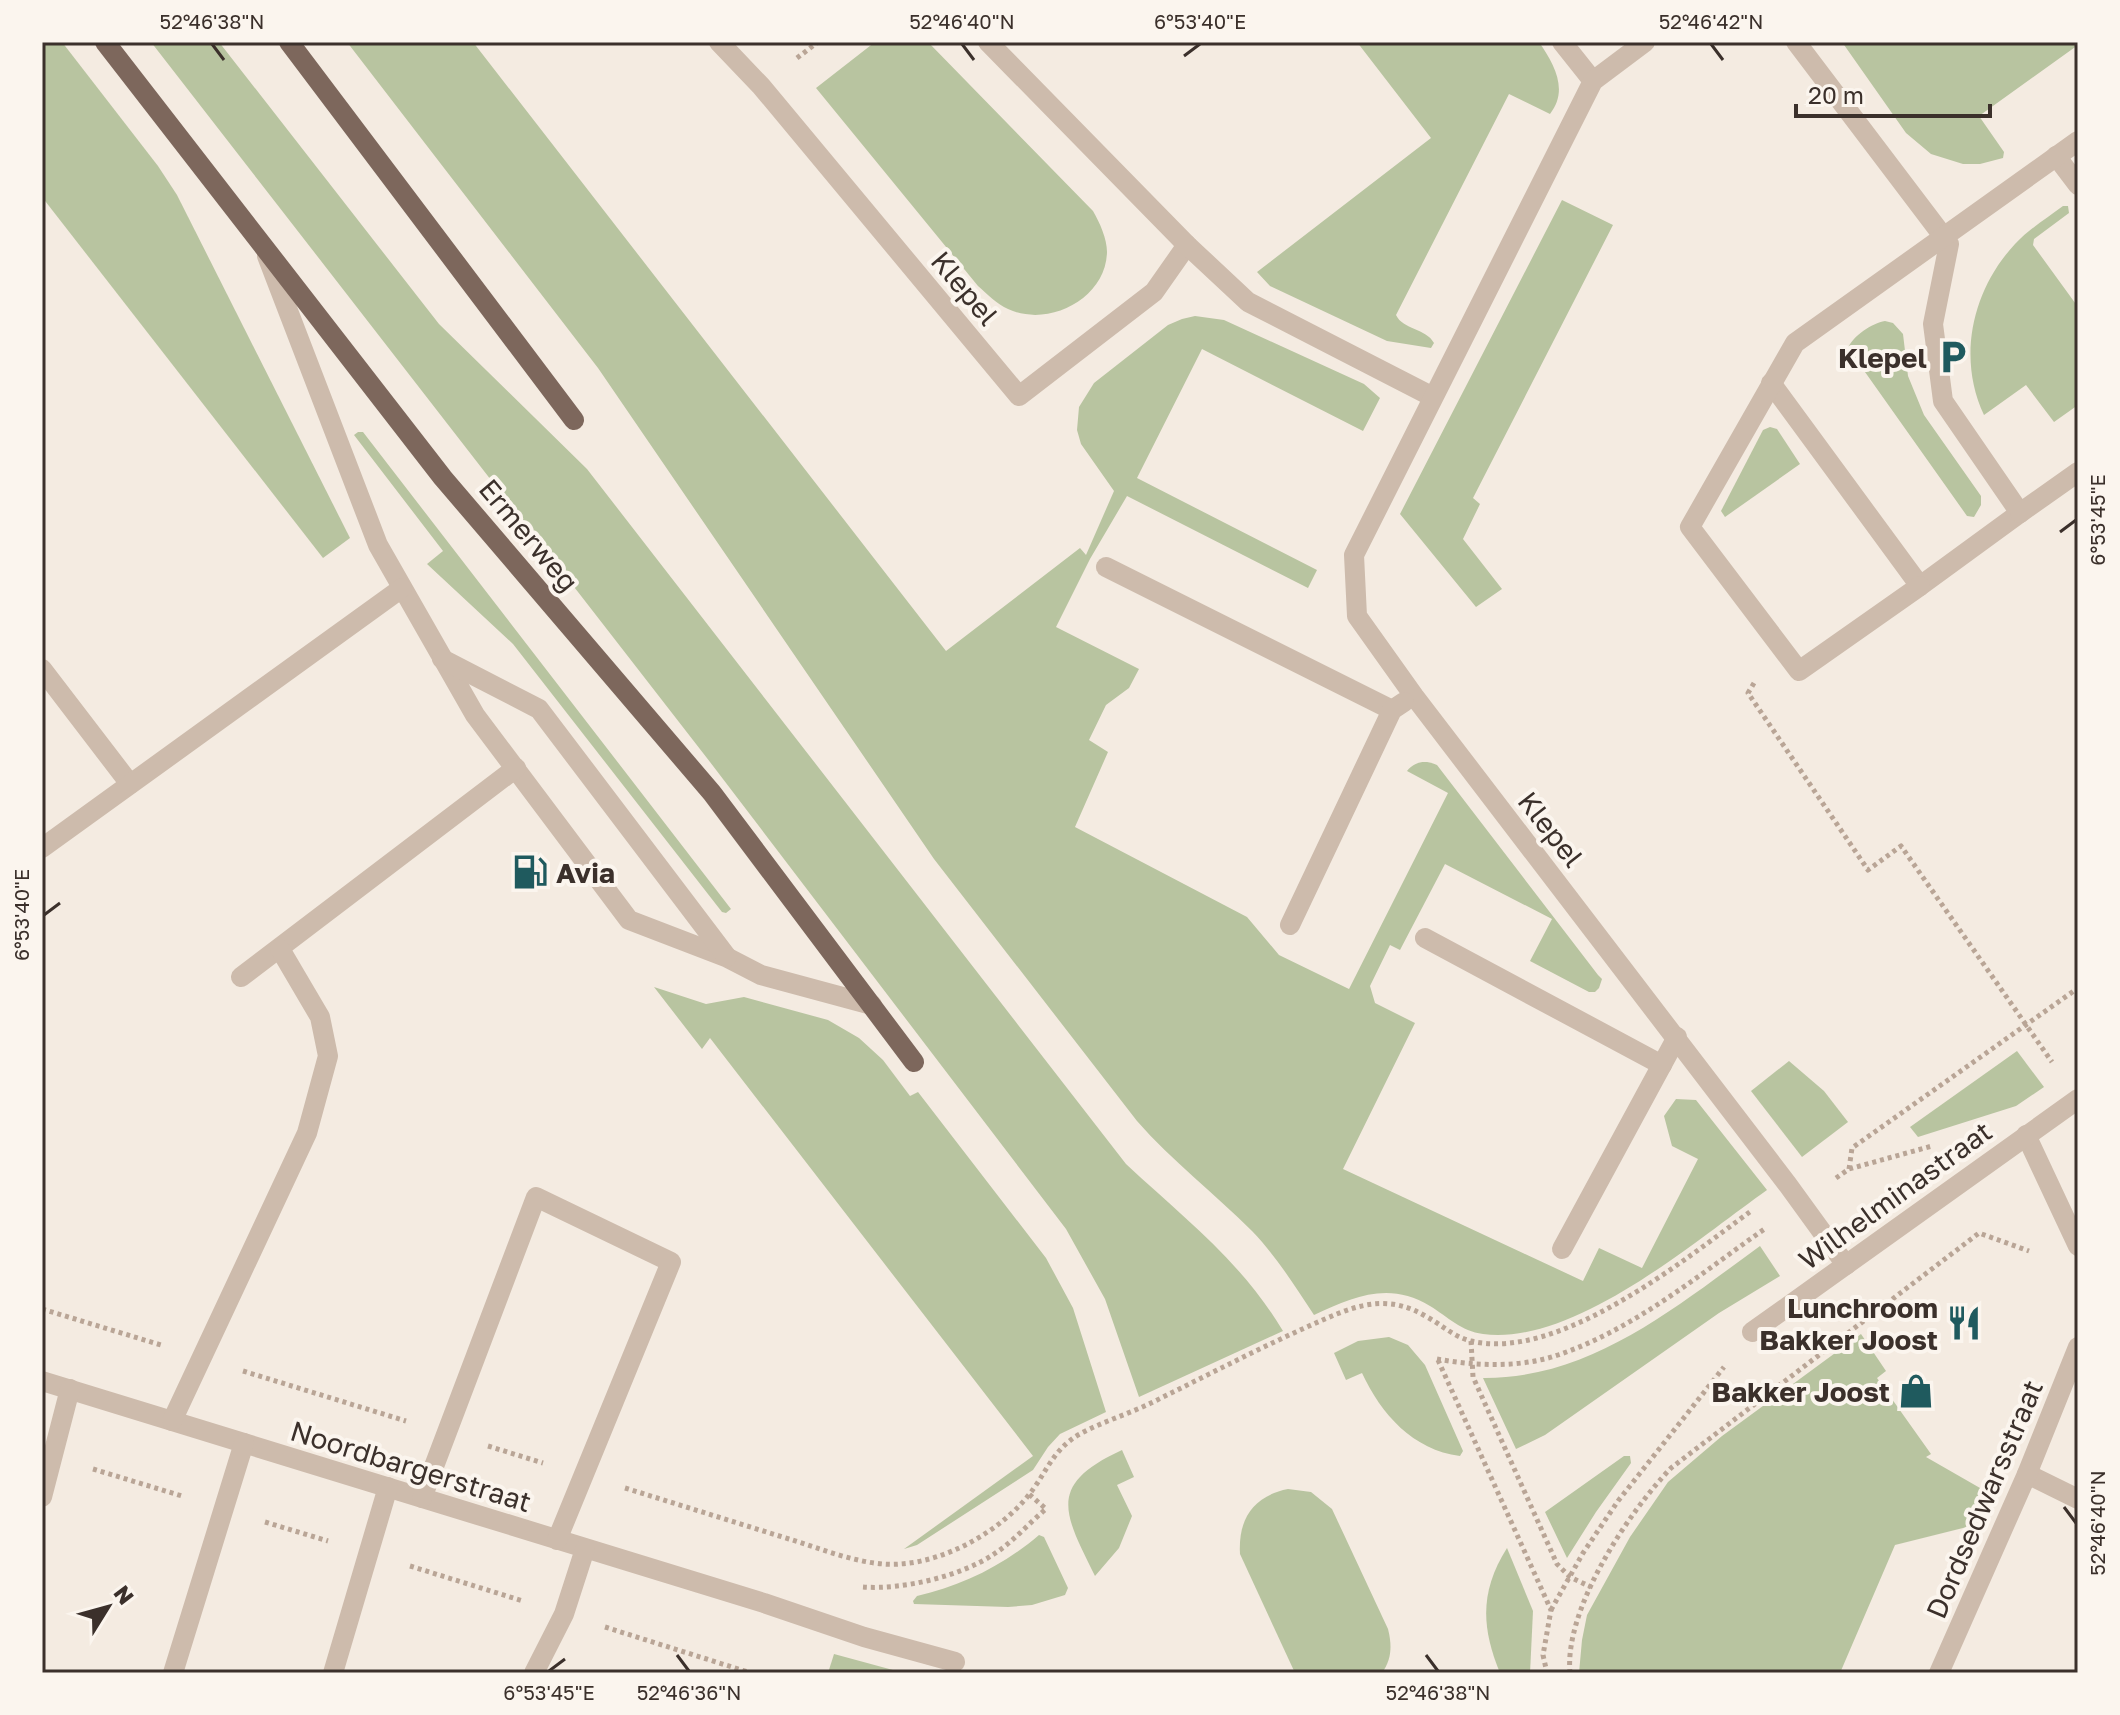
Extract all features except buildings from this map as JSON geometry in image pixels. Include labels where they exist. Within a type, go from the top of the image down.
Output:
[{"type":"main road","name":"Ermerweg","points":[[105,42],[443,478],[712,793],[914,1062]]},
{"type":"main road","points":[[289,42],[574,420]]},
{"type":"street","name":"Klepel","points":[[719,42],[761,86],[1019,396],[1154,292],[1187,245]]},
{"type":"street","points":[[988,42],[1187,245],[1248,302],[1433,397]]},
{"type":"street","points":[[1562,42],[1593,81]]},
{"type":"street","name":"Klepel","points":[[1645,42],[1593,81],[1433,397],[1354,555],[1357,616],[1414,696],[1677,1037],[1846,1265]]},
{"type":"street","points":[[1796,42],[1949,244],[1933,324],[1943,401],[2020,513]]},
{"type":"street","points":[[2078,141],[1795,343],[1690,527],[1799,671],[2078,472]]},
{"type":"street","points":[[2056,156],[2078,185]]},
{"type":"street","points":[[265,248],[378,545],[475,715],[629,920],[728,958],[761,975],[872,1005]]},
{"type":"street","points":[[1771,383],[1920,586]]},
{"type":"street","points":[[1106,567],[1392,710]]},
{"type":"street","points":[[42,848],[402,588]]},
{"type":"street","points":[[442,659],[539,709],[728,958]]},
{"type":"street","points":[[42,669],[130,784]]},
{"type":"street","points":[[1290,925],[1392,710],[1414,696]]},
{"type":"street","points":[[241,977],[516,768]]},
{"type":"street","points":[[1425,938],[1662,1065]]},
{"type":"street","points":[[172,1421],[307,1133],[328,1056],[320,1017],[280,949]]},
{"type":"street","points":[[1562,1249],[1677,1037]]},
{"type":"street","name":"Wilhelminastraat","points":[[1752,1332],[2078,1099]]},
{"type":"street","points":[[2026,1135],[2077,1243]]},
{"type":"street","points":[[422,1498],[536,1197],[671,1262],[557,1540]]},
{"type":"street","name":"Dordsedwarsstraat","points":[[1939,1673],[2027,1474],[2078,1347]]},
{"type":"street","name":"Noordbargerstraat","points":[[42,1381],[764,1603],[864,1637],[955,1662]]},
{"type":"street","points":[[42,1497],[70,1389]]},
{"type":"street","points":[[173,1673],[244,1443]]},
{"type":"street","points":[[2027,1474],[2078,1499]]},
{"type":"street","points":[[333,1673],[388,1487]]},
{"type":"street","points":[[534,1673],[564,1614],[585,1549]]},
{"type":"path","points":[[1780,646],[1748,693],[1868,870],[1901,846],[2078,1099]]},
{"type":"path","points":[[2026,1025],[2078,988]]},
{"type":"path","name":"Wilhelminastraat","points":[[1551,1610],[1437,1359],[1502,1364],[1556,1356],[1617,1329],[1849,1169],[1852,1148],[2026,1025]]},
{"type":"path","points":[[42,1309],[843,1556],[888,1564],[921,1561],[953,1550],[1001,1521],[1029,1494],[1058,1450],[1079,1435],[1323,1320],[1357,1306],[1379,1302],[1425,1315],[1471,1341],[1520,1342],[1571,1327],[1660,1278],[1788,1185]]},
{"type":"path","points":[[1570,1673],[1570,1643],[1578,1614],[1591,1587],[1625,1527],[1651,1489],[1671,1468],[1979,1233],[2048,1258],[2077,1243]]},
{"type":"path","points":[[1547,1673],[1543,1655],[1551,1610],[1570,1577],[1618,1501],[1752,1332]]},
{"type":"path","points":[[1471,1341],[1473,1377],[1557,1564],[1570,1577],[1591,1587]]},
{"type":"path","points":[[850,1585],[881,1588],[958,1571],[994,1554],[1046,1509],[1029,1494]]},
{"type":"green space","points":[[42,42],[62,42],[177,195],[350,538],[323,558],[42,197]]},
{"type":"green space","points":[[151,42],[219,42],[439,324],[587,469],[1126,1164],[1230,1262],[1267,1306],[1283,1331],[1139,1397],[1105,1299],[1066,1229],[710,762]]},
{"type":"green space","points":[[347,42],[473,42],[946,651],[1080,548],[1086,555],[1114,491],[1081,444],[1077,430],[1079,407],[1094,383],[1168,325],[1195,316],[1224,320],[1364,384],[1380,398],[1363,431],[1202,349],[1137,478],[1317,570],[1308,588],[1127,496],[1090,559],[1056,627],[1139,669],[1129,688],[1106,705],[1089,740],[1108,752],[1075,827],[1247,917],[1279,955],[1349,989],[1448,793],[1407,771],[1421,762],[1437,765],[1602,979],[1595,992],[1589,992],[1530,961],[1552,919],[1445,864],[1400,950],[1390,945],[1370,986],[1375,1003],[1415,1023],[1343,1169],[1583,1281],[1599,1248],[1642,1268],[1698,1159],[1672,1146],[1664,1116],[1676,1099],[1696,1100],[1767,1190],[1633,1285],[1595,1307],[1556,1324],[1519,1333],[1483,1334],[1461,1327],[1415,1298],[1386,1293],[1343,1302],[1314,1315],[1261,1241],[1137,1121],[934,859],[598,368]]},
{"type":"green space","points":[[875,42],[928,42],[1093,211],[1103,231],[1107,252],[1104,269],[1086,296],[1057,312],[1024,314],[1004,307],[978,286],[816,88]]},
{"type":"green space","points":[[1357,42],[1539,42],[1557,77],[1558,96],[1550,114],[1509,94],[1396,315],[1404,324],[1426,334],[1434,343],[1431,348],[1387,341],[1270,286],[1257,272],[1431,138]]},
{"type":"green space","points":[[1842,42],[2078,42],[2078,45],[1979,116],[2004,152],[2003,158],[1980,164],[1963,164],[1931,154],[1906,133]]},
{"type":"green space","points":[[1562,200],[1613,225],[1473,498],[1480,504],[1463,539],[1502,589],[1476,607],[1400,514]]},
{"type":"green space","points":[[2063,206],[2068,206],[2069,213],[2034,239],[2033,245],[2078,307],[2078,405],[2054,422],[2026,385],[1984,415],[1971,371],[1973,325],[1979,303],[2000,262],[2015,244]]},
{"type":"green space","points":[[1885,321],[1893,323],[1903,334],[1908,376],[1924,415],[1981,496],[1981,505],[1974,517],[1967,516],[1848,348],[1864,331]]},
{"type":"green space","points":[[1770,427],[1777,429],[1800,464],[1725,517],[1721,511],[1763,430]]},
{"type":"green space","points":[[363,432],[731,909],[726,913],[722,912],[513,644],[427,564],[443,551],[354,435]]},
{"type":"green space","points":[[654,987],[706,1004],[744,997],[828,1020],[859,1038],[883,1060],[910,1096],[918,1092],[1046,1258],[1073,1308],[1106,1412],[1060,1434],[1033,1470],[917,1545],[904,1549],[1033,1456],[710,1038],[702,1049]]},
{"type":"green space","points":[[2017,1051],[2044,1087],[2016,1106],[1918,1137],[1910,1127]]},
{"type":"green space","points":[[1789,1061],[1824,1091],[1848,1122],[1802,1157],[1751,1091]]},
{"type":"green space","points":[[1760,1246],[1780,1276],[1719,1313],[1545,1435],[1516,1449],[1483,1378],[1523,1375],[1560,1366],[1596,1352],[1664,1314]]},
{"type":"green space","points":[[1861,1334],[1886,1371],[1877,1378],[1931,1454],[1926,1457],[1987,1492],[1971,1526],[1895,1545],[1840,1673],[1579,1673],[1587,1615],[1630,1537],[1668,1482],[1722,1436]]},
{"type":"green space","points":[[1389,1337],[1408,1345],[1425,1365],[1463,1451],[1460,1456],[1428,1446],[1400,1428],[1379,1402],[1362,1373],[1346,1380],[1334,1353],[1358,1341]]},
{"type":"green space","points":[[1122,1450],[1134,1477],[1117,1485],[1132,1516],[1119,1548],[1095,1576],[1075,1535],[1068,1502],[1081,1476]]},
{"type":"green space","points":[[1624,1456],[1630,1456],[1631,1463],[1567,1558],[1545,1512]]},
{"type":"green space","points":[[1288,1489],[1311,1492],[1332,1509],[1388,1629],[1390,1652],[1382,1673],[1295,1673],[1240,1554],[1242,1530],[1250,1511],[1265,1497]]},
{"type":"green space","points":[[1039,1535],[1044,1537],[1068,1588],[1065,1595],[1032,1605],[1008,1607],[914,1604],[917,1596],[966,1580],[997,1565]]},
{"type":"green space","points":[[1507,1548],[1533,1611],[1530,1673],[1500,1673],[1489,1640],[1488,1594]]},
{"type":"green space","points":[[834,1654],[904,1673],[828,1673]]},
{"type":"place","name":"Klepel","points":[[1953,357]]},
{"type":"place","name":"Avia","points":[[530,872]]},
{"type":"place","name":"Lunchroom Bakker Joost","points":[[1964,1323]]},
{"type":"place","name":"Bakker Joost","points":[[1916,1391]]}]
